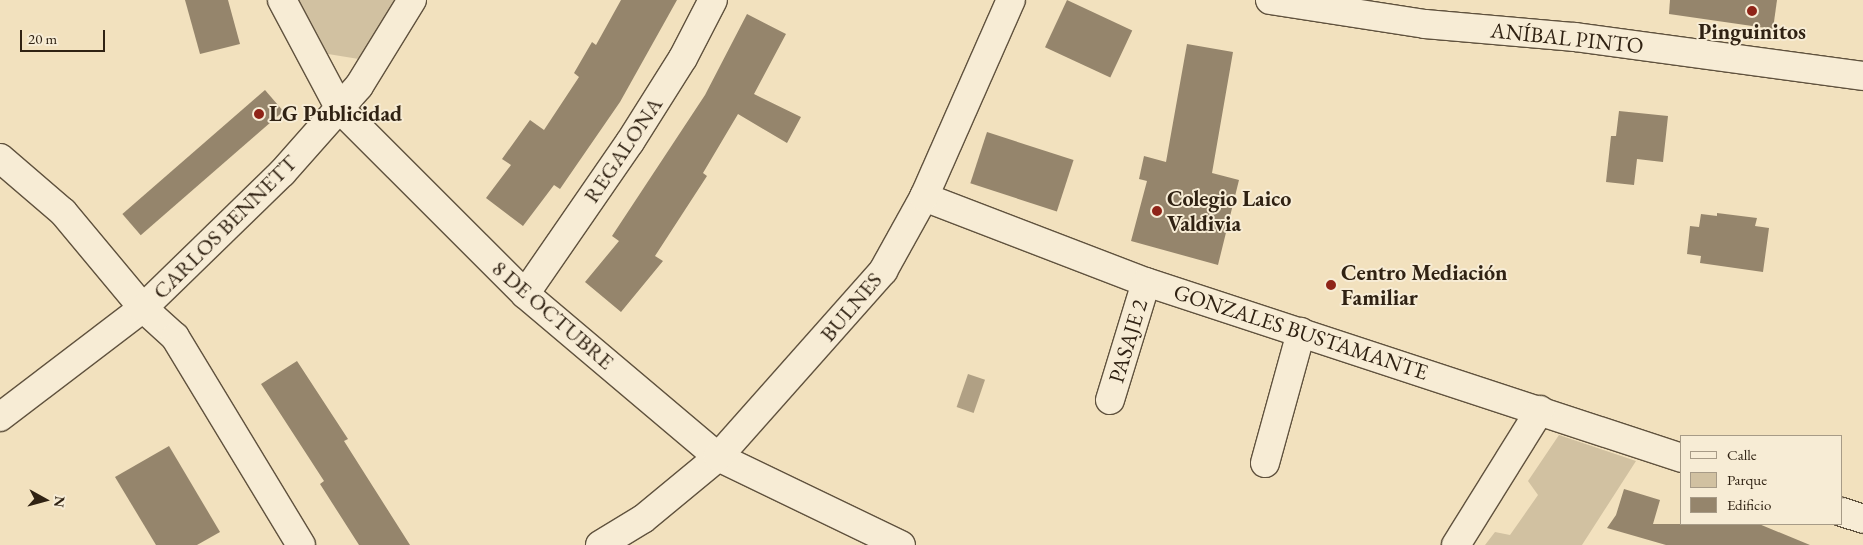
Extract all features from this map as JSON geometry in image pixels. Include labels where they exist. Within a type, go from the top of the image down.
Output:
[{"type":"street","name":"8 DE OCTUBRE","points":[[282,0],[340,109],[525,294],[718,457],[901,545]]},
{"type":"street","name":"CARLOS BENNETT","points":[[0,417],[143,308],[282,173],[340,109],[391,38],[412,0]]},
{"type":"street","name":"REGALONA","points":[[525,294],[630,142],[683,58],[713,0]]},
{"type":"street","name":"BULNES","points":[[600,545],[643,519],[718,457],[883,271],[924,197],[1011,0]]},
{"type":"street","name":"ANÍBAL PINTO","points":[[1270,0],[1425,24],[1575,37],[1863,76]]},
{"type":"street","points":[[0,158],[63,212],[143,308],[168,342],[301,545]]},
{"type":"street","name":"GONZALES BUSTAMANTE","points":[[924,197],[1146,282],[1680,457]]},
{"type":"street","name":"PASAJE 2","points":[[1110,400],[1146,282]]},
{"type":"street","points":[[1265,463],[1301,332]]},
{"type":"street","points":[[168,342],[281,545]]},
{"type":"street","points":[[1456,545],[1540,410]]},
{"type":"street","points":[[1843,512],[1863,519]]},
{"type":"green space","points":[[299,0],[398,0],[365,60],[328,54]]},
{"type":"green space","points":[[1559,435],[1636,461],[1582,545],[1485,545],[1495,532],[1510,535],[1538,495],[1528,481]]},
{"type":"shaded area","points":[[968,374],[985,380],[974,413],[957,407]]},
{"type":"building","points":[[185,0],[228,0],[240,44],[200,54]]},
{"type":"building","points":[[621,0],[677,0],[620,102],[560,189],[554,185],[523,226],[486,198],[511,165],[502,159],[530,120],[544,130],[579,77],[574,73],[592,42],[596,45]]},
{"type":"building","points":[[1067,0],[1132,30],[1110,78],[1045,47]]},
{"type":"building","points":[[1670,0],[1777,0],[1773,29],[1669,14]]},
{"type":"building","points":[[747,14],[786,34],[754,94],[801,117],[787,143],[738,114],[703,173],[707,176],[655,256],[663,261],[621,312],[585,282],[619,241],[612,236],[705,95]]},
{"type":"building","points":[[1187,44],[1233,52],[1212,173],[1239,180],[1218,265],[1131,241],[1147,181],[1139,179],[1144,156],[1166,162]]},
{"type":"building","points":[[265,90],[283,111],[141,235],[122,214]]},
{"type":"building","points":[[1619,111],[1668,116],[1663,162],[1637,159],[1634,185],[1606,182],[1611,136],[1616,136]]},
{"type":"building","points":[[987,132],[1074,160],[1057,211],[970,183]]},
{"type":"building","points":[[1717,213],[1757,218],[1755,226],[1769,228],[1763,272],[1700,263],[1701,256],[1687,254],[1690,226],[1699,227],[1701,214],[1717,216]]},
{"type":"building","points":[[297,361],[348,439],[344,441],[410,545],[359,545],[320,484],[324,481],[261,384]]},
{"type":"building","points":[[169,446],[220,532],[197,545],[156,545],[115,477]]},
{"type":"building","points":[[1624,489],[1660,500],[1653,524],[1761,525],[1810,545],[1666,545],[1607,528],[1616,515]]},
{"type":"place","name":"Pinguinitos","points":[[1752,11]]},
{"type":"place","name":"LG Publicidad","points":[[259,114]]},
{"type":"place","name":"Colegio Laico Valdivia","points":[[1157,211]]},
{"type":"place","name":"Centro Mediación Familiar","points":[[1331,285]]}]
